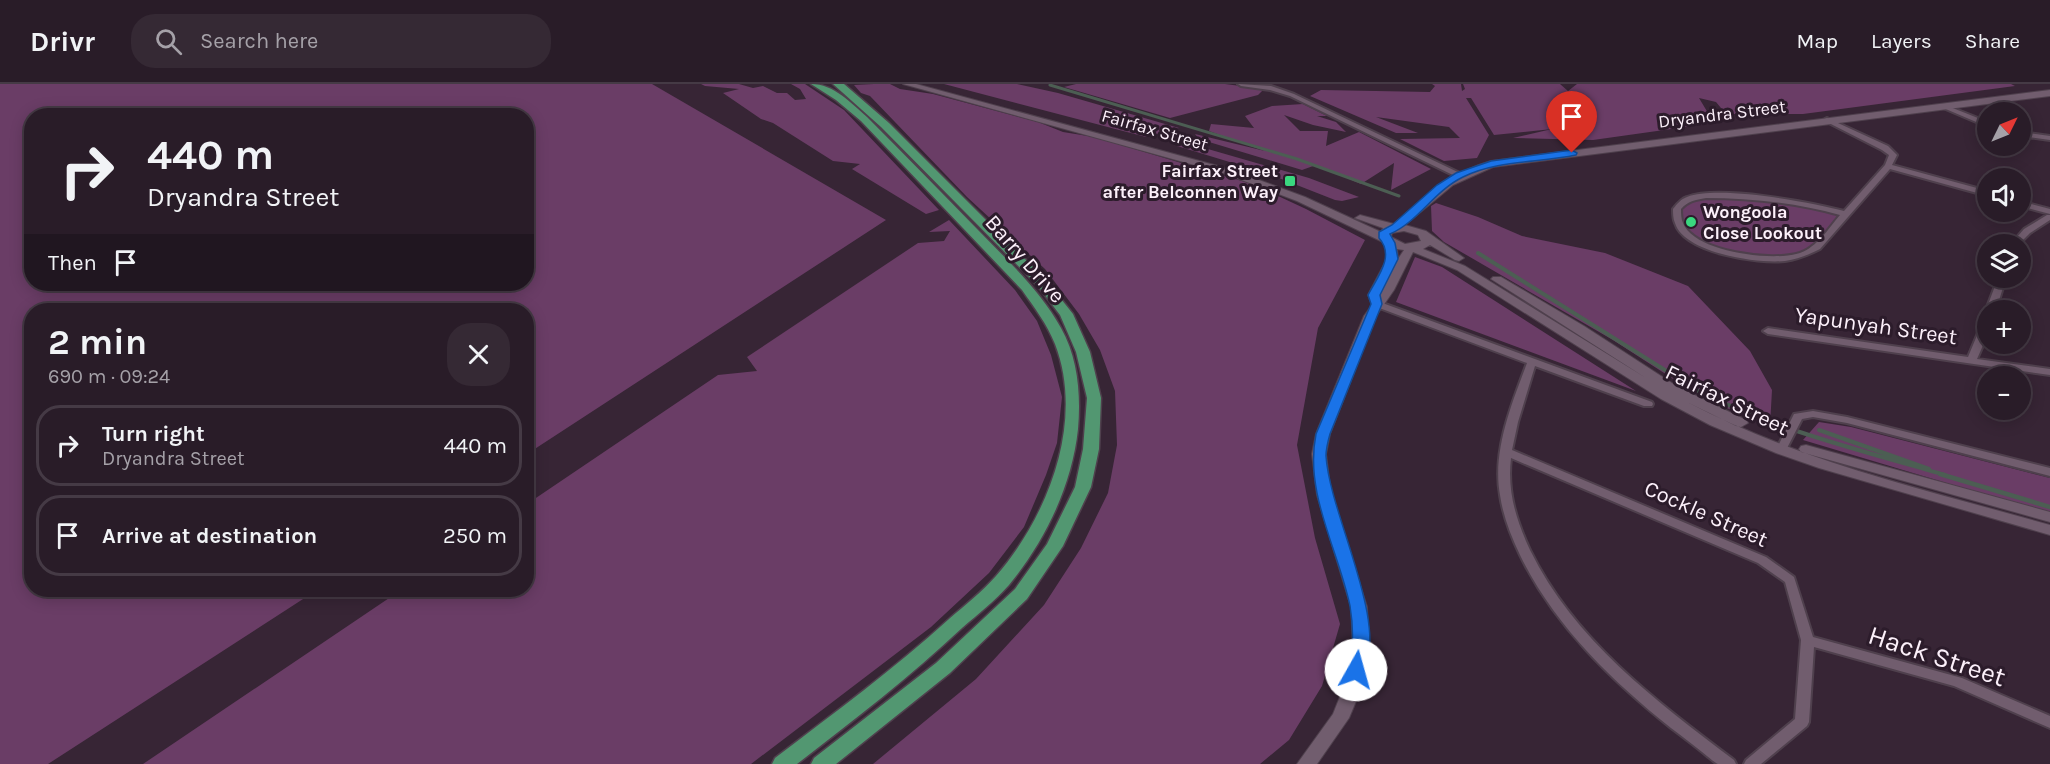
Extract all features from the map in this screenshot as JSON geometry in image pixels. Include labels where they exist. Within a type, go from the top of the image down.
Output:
[{"type":"main road","name":"Barry Drive","points":[[816,84],[842,89],[878,119],[1042,283],[1066,314],[1083,352],[1094,398],[1091,449],[1083,487],[1054,546],[1021,594],[943,668],[821,764]]},
{"type":"main road","points":[[823,84],[842,89]]},
{"type":"main road","name":"Fairfax Street","points":[[908,84],[1226,171],[1318,206],[1387,240],[1446,260],[1666,396],[1715,422],[1787,438],[2050,517]]},
{"type":"main road","name":"Fairfax Street","points":[[930,84],[1222,163],[1312,194],[1362,218],[1396,228],[1408,228],[1424,235],[1445,250],[1580,329],[1673,390],[1725,416],[2050,530]]},
{"type":"main road","name":"Barry Drive","points":[[782,764],[922,655],[1002,581],[1037,531],[1060,477],[1070,442],[1074,397],[1065,351],[1048,317],[1026,287],[864,119],[842,89]]},
{"type":"main road","name":"Dryandra Street","points":[[1387,240],[1387,230],[1396,228],[1440,187],[1460,175],[1504,162],[2050,93]]},
{"type":"main road","points":[[1306,764],[1340,718],[1350,694],[1360,647],[1359,607],[1324,495],[1319,454],[1323,434],[1377,304],[1384,297],[1402,259],[1411,248],[1425,244],[1415,212]]},
{"type":"main road","points":[[1377,304],[1374,295],[1393,259],[1387,240]]},
{"type":"street","points":[[1241,84],[1272,88],[1292,94],[1460,175]]},
{"type":"street","points":[[1943,106],[1977,120]]},
{"type":"street","points":[[1827,120],[1891,152],[1892,159],[1888,166],[1845,214],[1808,254],[1792,259],[1769,260],[1723,252],[1694,239],[1678,225],[1676,213],[1680,204],[1713,196],[1811,206],[1845,214]]},
{"type":"street","points":[[2031,135],[2050,138]]},
{"type":"street","points":[[1888,166],[1977,191]]},
{"type":"street","points":[[2031,206],[2050,212]]},
{"type":"street","points":[[2024,234],[2050,217]]},
{"type":"street","name":"Fairfax Street","points":[[1377,304],[1648,404]]},
{"type":"street","name":"Yapunyah Street","points":[[1768,331],[2050,372]]},
{"type":"street","points":[[1972,360],[1977,348]]},
{"type":"street","points":[[1532,361],[1516,406],[1503,484],[1510,517],[1531,569],[1575,630],[1654,708],[1729,764]]},
{"type":"street","points":[[1787,438],[1798,416],[1813,414],[1847,420],[2050,472]]},
{"type":"street","name":"Cockle Street","points":[[1507,452],[1762,560],[1790,580],[1808,640],[1802,722],[1751,764]]},
{"type":"street","name":"Hack Street","points":[[1808,640],[1957,682],[2050,722]]},
{"type":"shaded area","points":[[0,84],[652,84],[886,220],[534,449],[534,303],[24,303],[24,597],[306,597],[48,764],[0,764]]},
{"type":"shaded area","points":[[701,84],[739,84],[753,88],[763,86],[777,93],[787,93],[795,100],[806,99],[800,89],[791,84],[805,84],[844,110],[939,210],[926,214],[852,169],[860,164],[833,161],[773,123],[761,119],[723,93],[739,89]]},
{"type":"shaded area","points":[[890,84],[900,89],[933,94],[1038,122],[1063,132],[1094,137],[1252,184],[1365,240],[1318,328],[1297,445],[1315,538],[1340,624],[1322,686],[1289,740],[1260,764],[873,764],[976,679],[1044,605],[1081,548],[1108,493],[1117,445],[1115,391],[1100,350],[1079,314],[1045,269],[967,197],[870,96],[861,93],[854,85]]},
{"type":"shaded area","points":[[944,84],[1017,84],[1058,93],[1179,128],[1146,137]]},
{"type":"shaded area","points":[[1076,84],[1225,84],[1264,89],[1258,95],[1170,118],[1064,87]]},
{"type":"shaded area","points":[[1432,84],[1461,84],[1462,91],[1465,89],[1463,84],[1560,84],[1568,91],[1577,84],[2011,84],[2015,86],[1803,114],[1726,114],[1716,102],[1699,98],[1714,123],[1593,140],[1513,138],[1552,129],[1494,135],[1471,98],[1466,98],[1489,135],[1477,158],[1444,161],[1400,139],[1460,138],[1449,127],[1376,117],[1418,133],[1396,133],[1310,96],[1321,90],[1430,92],[1435,86]]},
{"type":"shaded area","points":[[1303,104],[1327,116],[1317,116],[1336,122],[1346,132],[1313,125],[1284,115],[1300,131],[1328,131],[1326,146],[1359,132],[1431,169],[1391,190],[1394,163],[1361,184],[1316,165],[1302,170],[1199,139],[1195,134],[1265,151],[1209,131],[1211,124],[1254,128],[1245,116],[1272,106]]},
{"type":"shaded area","points":[[1194,145],[1309,178],[1359,197],[1342,201],[1335,200],[1269,174],[1177,146]]},
{"type":"shaded area","points":[[1713,196],[1811,205],[1845,214],[1813,251],[1769,260],[1707,246],[1685,232],[1677,209],[1686,201]]},
{"type":"shaded area","points":[[1436,203],[1478,217],[1522,236],[1605,253],[1688,286],[1750,351],[1772,390],[1770,426],[1722,406],[1678,382],[1613,340],[1444,242],[1432,231],[1431,206]]},
{"type":"shaded area","points":[[949,220],[1015,290],[1037,321],[1051,355],[1062,397],[1057,443],[1024,527],[989,573],[931,627],[751,764],[143,764],[391,597],[534,597],[534,499],[718,375],[757,371],[747,357],[918,243],[944,241],[950,231],[929,232]]},
{"type":"shaded area","points":[[1415,257],[1442,267],[1636,391],[1396,302]]},
{"type":"shaded area","points":[[1819,422],[1851,427],[2050,478],[2050,514],[1803,440]]},
{"type":"waterway","points":[[1050,85],[1297,159],[1399,196]]},
{"type":"waterway","points":[[1478,253],[1700,392],[1790,429],[1945,475]]},
{"type":"waterway","points":[[1819,430],[1929,469]]},
{"type":"waterway","points":[[1940,474],[2050,507]]},
{"type":"place","name":"Fairfax Street after Belconnen Way","points":[[1290,181]]},
{"type":"place","name":"Wongoola Close Lookout","points":[[1691,222]]},
{"type":"route","points":[[1356,670],[1360,647],[1359,607],[1324,495],[1319,454],[1323,434],[1370,316],[1377,304],[1374,295],[1393,259],[1390,243],[1384,235],[1385,232],[1396,228],[1440,187],[1460,175],[1491,164],[1572,153]]}]
